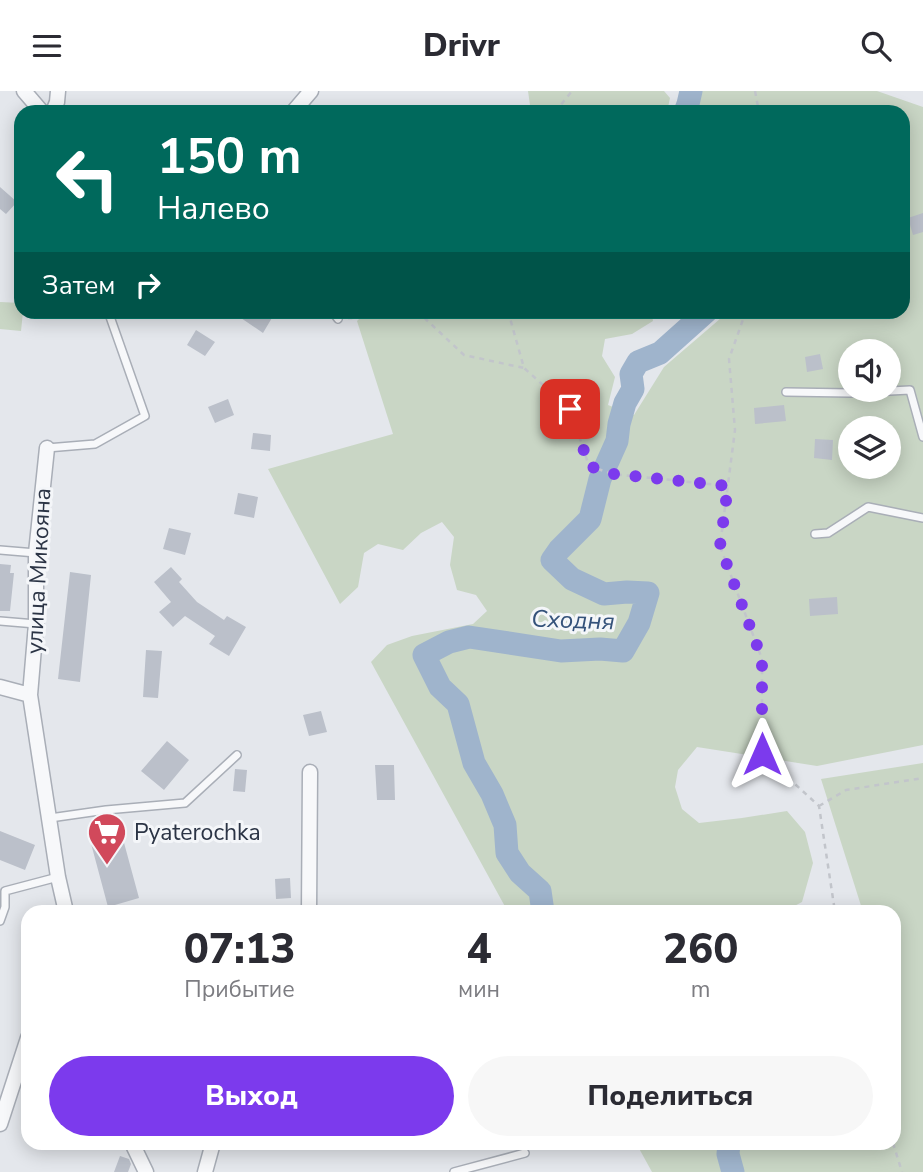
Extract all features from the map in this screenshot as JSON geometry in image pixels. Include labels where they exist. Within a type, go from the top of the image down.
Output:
[{"type":"street","points":[[24,91],[35,105]]},
{"type":"street","points":[[299,105],[311,91]]},
{"type":"street","name":"улица Микояна","points":[[47,448],[36,553],[36,624],[30,695],[64,905]]},
{"type":"street","points":[[0,687],[30,695]]},
{"type":"street","points":[[309,905],[310,772]]},
{"type":"street","points":[[0,1124],[21,1060]]},
{"type":"street","points":[[135,1150],[146,1172]]},
{"type":"street","points":[[205,1172],[211,1150]]},
{"type":"lane","points":[[47,448],[95,445],[145,416],[111,319]]},
{"type":"lane","points":[[786,392],[910,390],[923,437]]},
{"type":"lane","points":[[816,534],[828,533],[868,507],[923,518]]},
{"type":"lane","points":[[0,550],[36,553]]},
{"type":"lane","points":[[0,621],[36,624]]},
{"type":"lane","points":[[50,818],[185,803],[237,755]]},
{"type":"lane","points":[[0,921],[5,907],[3,890],[58,877]]},
{"type":"lane","points":[[454,1172],[525,1153]]},
{"type":"path","points":[[561,105],[572,91]]},
{"type":"path","points":[[426,319],[464,355],[524,367],[570,409],[589,466],[613,474],[728,486]]},
{"type":"path","points":[[510,319],[524,367]]},
{"type":"path","points":[[743,319],[729,359],[735,430],[720,546],[762,659],[762,754],[819,806],[834,905]]},
{"type":"path","points":[[819,806],[846,790],[923,778]]},
{"type":"path","points":[[895,1150],[902,1172]]},
{"type":"green space","points":[[528,91],[664,91],[670,98],[668,105],[530,105]]},
{"type":"green space","points":[[696,91],[877,91],[923,107],[923,745],[817,766],[697,747],[678,770],[675,787],[682,809],[699,823],[787,811],[805,832],[813,863],[802,902],[796,905],[504,905],[371,662],[387,645],[412,636],[473,624],[487,611],[476,595],[457,590],[450,565],[454,537],[442,522],[421,533],[403,550],[378,544],[364,553],[358,587],[340,604],[268,469],[393,434],[357,321],[359,319],[653,319],[632,334],[605,339],[602,356],[615,377],[608,405],[634,415],[664,367],[720,319],[910,319],[910,105],[692,105]]},
{"type":"green space","points":[[0,302],[14,303],[14,319],[22,319],[21,331],[0,329]]},
{"type":"green space","points":[[923,763],[923,1172],[652,1172],[640,1150],[901,1150],[901,905],[861,905],[821,779]]},
{"type":"building","points":[[0,187],[14,199],[14,205],[6,214],[0,209]]},
{"type":"building","points":[[923,213],[923,232],[913,235],[910,217]]},
{"type":"building","points":[[242,319],[271,319],[263,333]]},
{"type":"building","points":[[196,330],[215,342],[205,356],[187,345]]},
{"type":"building","points":[[820,354],[823,369],[807,372],[805,357]]},
{"type":"building","points":[[228,399],[234,415],[215,423],[208,407]]},
{"type":"building","points":[[784,405],[786,421],[755,424],[754,408]]},
{"type":"building","points":[[253,433],[271,435],[270,451],[251,449]]},
{"type":"building","points":[[815,439],[833,440],[832,460],[814,458]]},
{"type":"building","points":[[238,493],[258,497],[254,518],[234,514]]},
{"type":"building","points":[[169,528],[191,533],[185,555],[163,549]]},
{"type":"building","points":[[0,564],[11,565],[10,573],[14,573],[10,611],[0,611]]},
{"type":"building","points":[[171,567],[182,579],[179,582],[197,602],[224,620],[227,616],[246,627],[229,656],[209,644],[215,636],[185,616],[173,627],[159,612],[171,602],[154,582]]},
{"type":"building","points":[[70,572],[91,575],[80,682],[58,679]]},
{"type":"building","points":[[837,597],[838,614],[810,616],[809,599]]},
{"type":"building","points":[[146,650],[162,651],[158,698],[143,697]]},
{"type":"building","points":[[321,711],[327,732],[309,736],[303,715]]},
{"type":"building","points":[[167,741],[189,760],[164,790],[141,771]]},
{"type":"building","points":[[375,765],[394,765],[395,800],[377,800]]},
{"type":"building","points":[[235,769],[247,770],[245,792],[233,791]]},
{"type":"building","points":[[120,828],[139,898],[107,905],[89,836]]},
{"type":"building","points":[[0,831],[35,845],[25,870],[0,860]]},
{"type":"building","points":[[290,878],[291,898],[276,899],[275,879]]},
{"type":"building","points":[[120,1156],[129,1159],[131,1164],[128,1172],[114,1172]]},
{"type":"waterway","name":"Сходня","points":[[688,105],[691,91]]},
{"type":"waterway","name":"Сходня","points":[[542,905],[540,891],[520,873],[507,853],[505,825],[492,794],[474,763],[458,704],[440,687],[424,655],[449,642],[469,637],[561,651],[623,651],[639,623],[648,593],[604,594],[572,579],[552,560],[590,519],[600,479],[617,441],[625,403],[633,389],[631,374],[638,362],[660,353],[698,319]]},
{"type":"waterway","name":"Сходня","points":[[728,1150],[733,1172]]},
{"type":"place","name":"Pyaterochka","points":[[107,866]]},
{"type":"route","points":[[570,409],[589,466],[613,474],[728,486],[720,546],[762,659],[762,754]]}]
